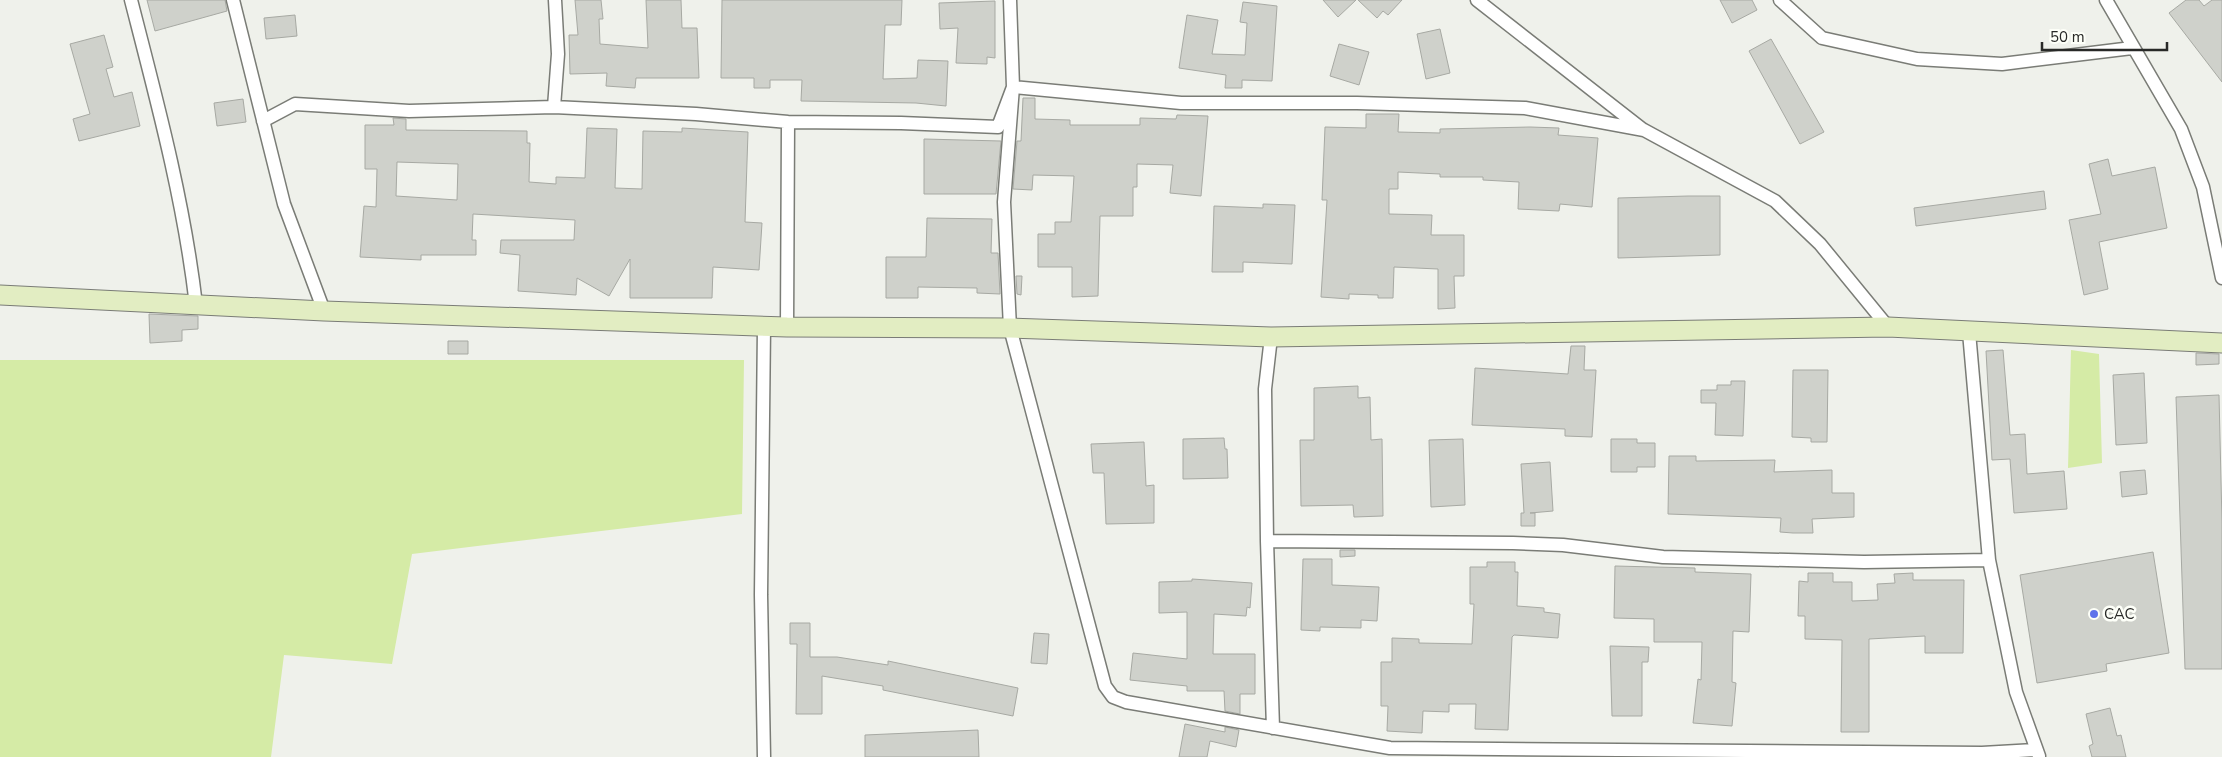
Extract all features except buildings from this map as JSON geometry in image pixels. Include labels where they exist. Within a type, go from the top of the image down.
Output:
[{"type":"main road","points":[[0,295],[324,311],[764,327],[1010,328],[1271,337],[1888,327],[2222,343]]},
{"type":"street","points":[[131,0],[173,166],[188,243],[196,305]]},
{"type":"street","points":[[232,0],[284,204],[324,311]]},
{"type":"street","points":[[554,107],[558,54],[555,0]]},
{"type":"street","points":[[1010,0],[1013,87],[1004,202],[1010,328],[1105,686],[1109,693],[1126,702],[1273,728],[1389,752],[1788,755],[2038,754],[2016,692],[1989,560],[1969,332]]},
{"type":"street","points":[[1477,0],[1644,130],[1775,201],[1820,244],[1888,327]]},
{"type":"street","points":[[1780,0],[1822,38],[1917,59],[2002,64],[2132,48]]},
{"type":"street","points":[[2106,0],[2132,48],[2181,129],[2203,187],[2222,278]]},
{"type":"street","points":[[263,121],[295,104],[408,111],[554,107],[696,114],[788,122],[901,123],[998,127],[1013,87]]},
{"type":"street","points":[[1013,87],[1181,103],[1357,103],[1525,108],[1644,130]]},
{"type":"street","points":[[787,327],[788,122]]},
{"type":"street","points":[[764,327],[761,595],[764,757]]},
{"type":"street","points":[[1271,337],[1265,389],[1267,541],[1273,728]]},
{"type":"street","points":[[1267,541],[1563,545],[1663,557],[1864,562],[1989,560]]},
{"type":"green space","points":[[2071,350],[2099,354],[2102,463],[2068,468]]},
{"type":"green space","points":[[0,360],[744,360],[742,514],[412,554],[392,664],[284,655],[271,757],[0,757]]},
{"type":"place","name":"CAC","points":[[2094,614]]}]
